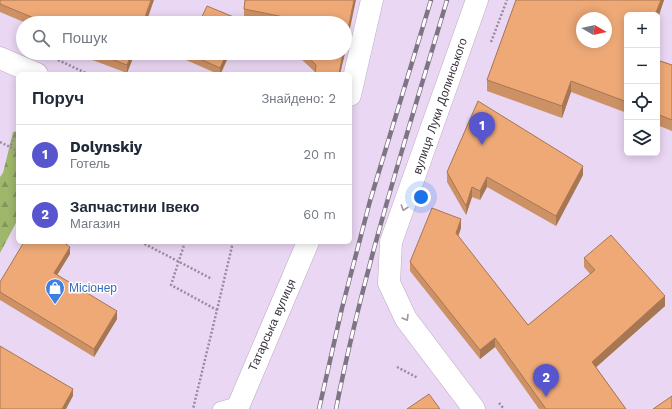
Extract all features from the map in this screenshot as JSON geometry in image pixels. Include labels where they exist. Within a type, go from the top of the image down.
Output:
[{"type":"main road","points":[[352,86],[372,0]]},
{"type":"main road","name":"вулиця Луки Долинського","points":[[474,409],[406,318],[389,283],[391,242],[477,0]]},
{"type":"main road","points":[[0,58],[32,72]]},
{"type":"main road","name":"Татарська вулиця","points":[[232,407],[307,244]]},
{"type":"path","points":[[490,44],[507,0]]},
{"type":"path","points":[[58,60],[84,72]]},
{"type":"path","points":[[10,147],[16,134]]},
{"type":"path","points":[[0,142],[16,151]]},
{"type":"path","points":[[145,244],[212,279]]},
{"type":"path","points":[[184,244],[171,285],[218,310]]},
{"type":"path","points":[[193,409],[218,310],[232,244]]},
{"type":"path","points":[[494,396],[504,409]]},
{"type":"green space","points":[[16,131],[16,223],[0,253],[0,177],[3,173],[13,132]]},
{"type":"building","points":[[0,0],[151,0],[145,16],[29,16],[0,4]]},
{"type":"building","points":[[245,0],[354,0],[351,16],[279,16],[244,9]]},
{"type":"building","points":[[516,0],[661,0],[656,12],[624,12],[624,101],[571,81],[562,106],[487,80]]},
{"type":"building","points":[[207,6],[231,16],[202,16]]},
{"type":"building","points":[[114,60],[129,60],[127,65]]},
{"type":"building","points":[[202,60],[224,60],[220,68]]},
{"type":"building","points":[[311,60],[342,60],[339,72],[315,72],[316,65]]},
{"type":"building","points":[[660,61],[672,65],[672,120],[660,115]]},
{"type":"building","points":[[478,101],[583,166],[556,216],[487,177],[480,191],[472,187],[466,206],[447,172]]},
{"type":"building","points":[[432,208],[461,219],[456,233],[528,325],[595,270],[584,258],[611,235],[665,296],[592,362],[626,409],[546,409],[495,338],[480,350],[410,262]]},
{"type":"building","points":[[23,244],[66,244],[70,247],[54,273],[117,311],[94,349],[0,292],[0,282]]},
{"type":"building","points":[[0,346],[73,389],[62,409],[0,409]]},
{"type":"building","points":[[429,394],[440,409],[407,409]]},
{"type":"building","points":[[672,396],[672,409],[653,409]]},
{"type":"railway","points":[[319,409],[342,308],[370,201],[431,0]]},
{"type":"railway","points":[[336,409],[372,255],[401,152],[447,0]]},
{"type":"place","name":"Dolynskiy","points":[[482,145]]},
{"type":"place","name":"Місіонер","points":[[55,305]]},
{"type":"place","name":"Запчастини Івеко","points":[[546,397]]}]
